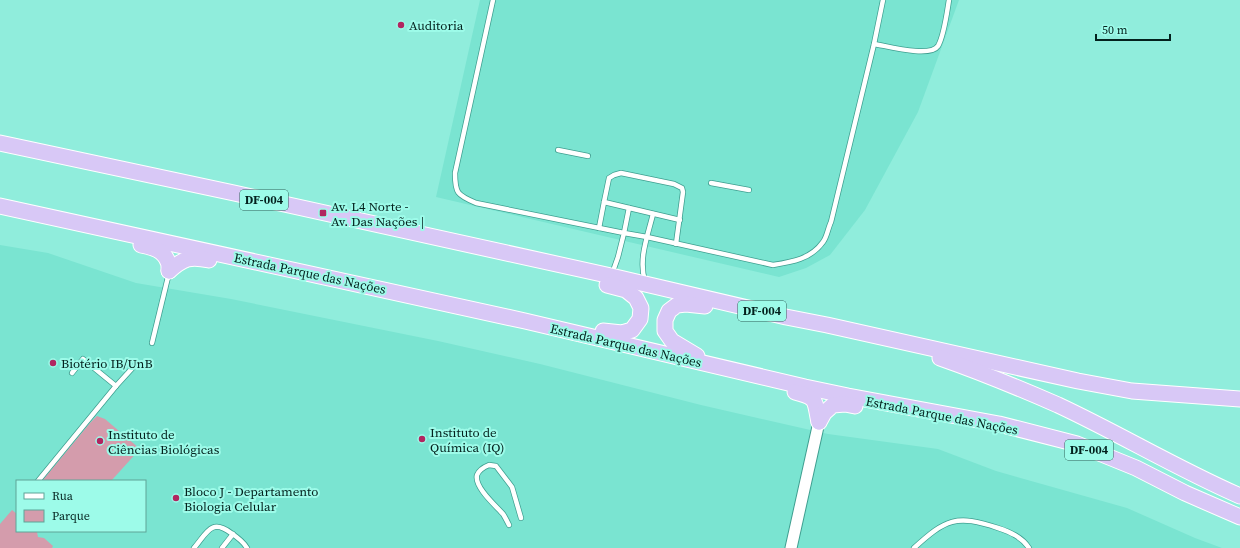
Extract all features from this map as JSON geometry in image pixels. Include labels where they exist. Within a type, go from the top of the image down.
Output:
[{"type":"highway","name":"DF-004","points":[[0,143],[611,276],[786,317],[1078,381],[1132,391],[1240,399]]},
{"type":"highway","points":[[0,149],[18,147]]},
{"type":"highway","name":"Estrada Parque das Nações","points":[[0,206],[525,321],[834,393],[999,424],[1077,444],[1136,468],[1185,493],[1240,517]]},
{"type":"highway","points":[[82,224],[115,238],[153,247],[162,253],[168,262],[169,271]]},
{"type":"highway","points":[[169,271],[177,264],[190,258],[242,266],[278,266]]},
{"type":"highway","points":[[525,321],[563,322],[622,334],[632,330],[640,320],[641,308],[636,298],[626,290],[556,272],[527,258]]},
{"type":"highway","points":[[786,317],[775,320],[764,319],[699,305],[677,305],[669,311],[665,320],[665,331],[672,341],[691,352],[714,373],[728,378],[811,397],[815,402],[819,422]]},
{"type":"highway","points":[[878,336],[993,377],[1058,405],[1152,452],[1203,480],[1240,496]]},
{"type":"highway","points":[[819,422],[833,404],[919,420],[936,420],[948,415]]},
{"type":"street","points":[[791,548],[819,422]]},
{"type":"lane","points":[[493,0],[456,173],[455,186],[462,197],[476,203],[647,237],[773,265],[794,262],[810,255],[823,242],[831,222],[874,44],[883,0]]},
{"type":"lane","points":[[874,44],[923,52],[932,50],[937,47],[941,38],[949,0]]},
{"type":"lane","points":[[558,150],[588,156]]},
{"type":"lane","points":[[599,228],[609,178],[614,174],[621,173],[674,184],[682,188],[683,192],[676,244]]},
{"type":"lane","points":[[711,182],[749,190]]},
{"type":"lane","points":[[604,202],[680,220]]},
{"type":"lane","points":[[611,276],[618,257],[629,208]]},
{"type":"lane","points":[[646,284],[642,274],[642,263],[644,247],[653,214]]},
{"type":"lane","points":[[152,343],[169,271]]},
{"type":"lane","points":[[72,373],[83,359],[116,386]]},
{"type":"lane","points":[[39,480],[116,386],[137,363]]},
{"type":"lane","points":[[509,525],[504,516],[486,496],[477,481],[478,473],[488,465],[493,465],[498,468],[512,487],[521,518]]},
{"type":"lane","points":[[914,548],[932,532],[946,524],[958,520],[969,520],[1007,531],[1018,537],[1029,548]]},
{"type":"lane","points":[[194,548],[214,526],[220,526],[233,534],[247,548]]},
{"type":"lane","points":[[222,548],[233,534]]},
{"type":"shaded area","points":[[480,0],[959,0],[918,112],[865,210],[830,255],[806,268],[779,277],[436,197]]},
{"type":"shaded area","points":[[0,245],[48,253],[136,283],[231,299],[438,341],[540,364],[701,405],[828,434],[938,449],[996,471],[1127,508],[1195,538],[1222,548],[0,548]]},
{"type":"green space","points":[[97,416],[105,419],[140,449],[112,480],[43,480]]},
{"type":"green space","points":[[12,510],[16,513],[16,532],[37,532],[38,537],[44,538],[53,546],[52,548],[0,548],[0,524]]},
{"type":"place","name":"Auditoria","points":[[401,25]]},
{"type":"place","name":"Av. L4 Norte - Av. Das Nações |","points":[[323,213]]},
{"type":"place","name":"Biotério IB/UnB","points":[[53,363]]},
{"type":"place","name":"Instituto de Química (IQ)","points":[[422,439]]},
{"type":"place","name":"Instituto de Ciências Biológicas","points":[[100,441]]},
{"type":"place","name":"Bloco J - Departamento Biologia Celular","points":[[176,498]]}]
